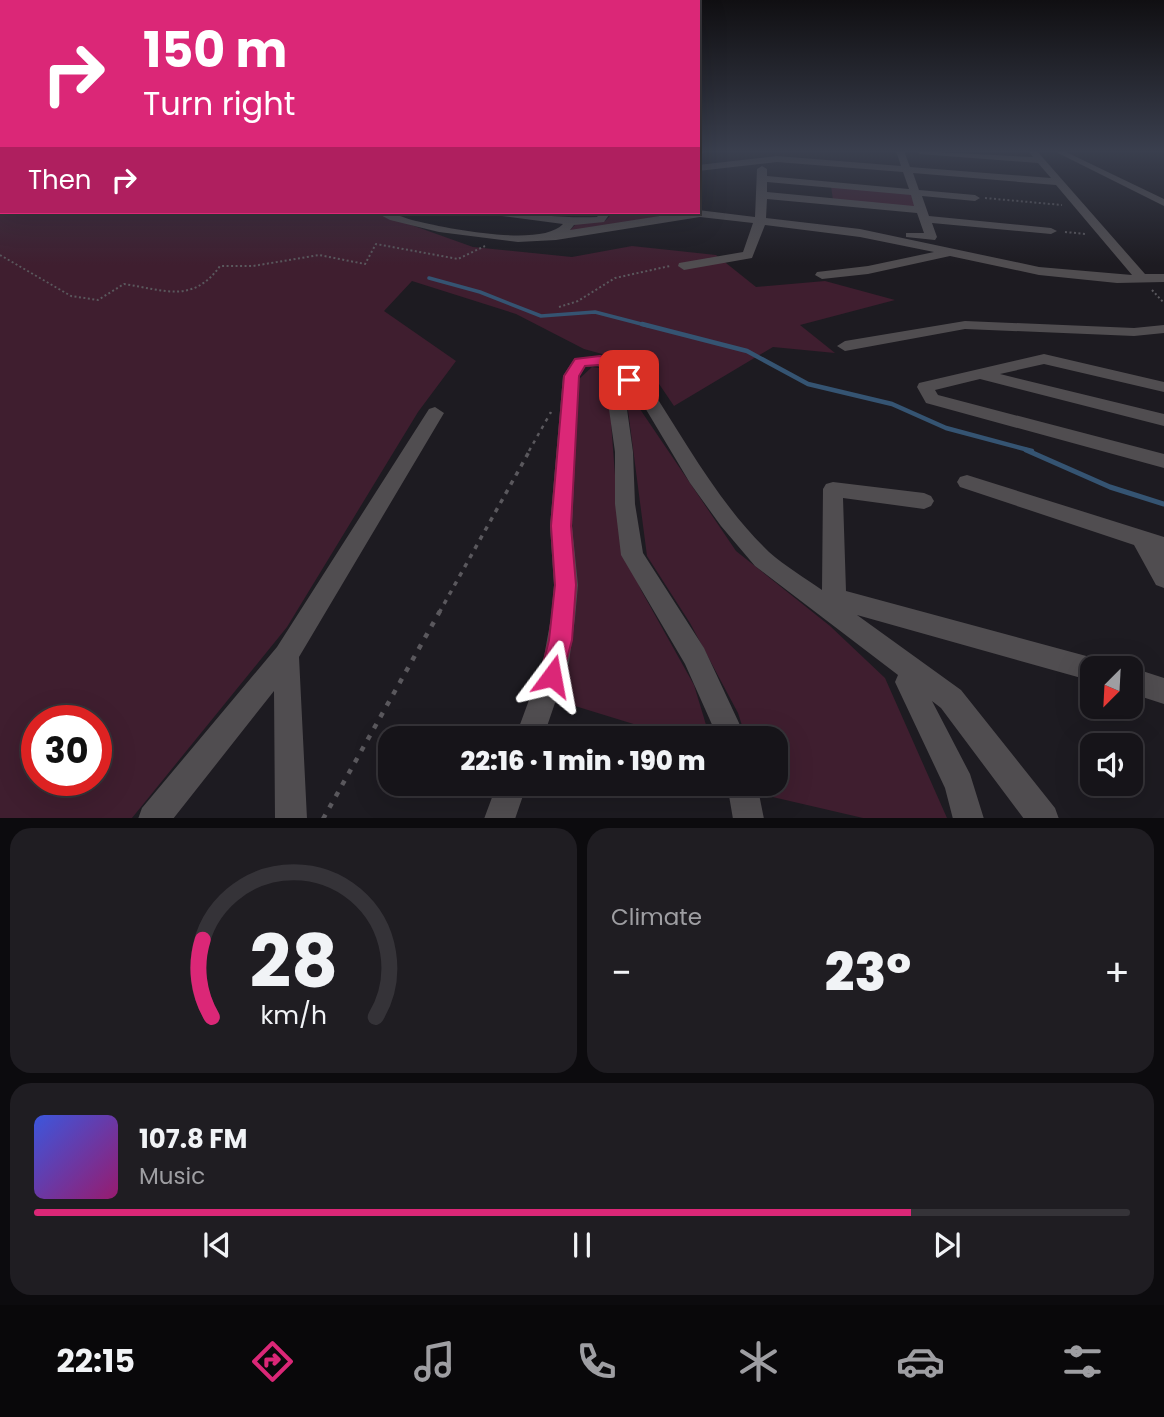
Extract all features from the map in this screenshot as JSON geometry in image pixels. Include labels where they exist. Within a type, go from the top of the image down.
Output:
[{"type":"street","points":[[684,265],[748,255],[755,243],[760,221],[761,189]]},
{"type":"street","points":[[829,189],[830,201]]},
{"type":"street","points":[[884,189],[975,198]]},
{"type":"street","points":[[700,214],[930,237],[914,189]]},
{"type":"street","points":[[1066,189],[1143,280]]},
{"type":"street","points":[[1136,189],[1164,203]]},
{"type":"street","points":[[761,195],[830,201],[1051,231]]},
{"type":"street","points":[[388,214],[455,232],[536,238],[687,214]]},
{"type":"street","points":[[509,214],[571,222],[600,220],[604,214]]},
{"type":"street","points":[[556,236],[571,222]]},
{"type":"street","points":[[825,227],[1039,271],[1143,280],[1164,278]]},
{"type":"street","points":[[822,275],[867,270],[952,253]]},
{"type":"street","points":[[845,346],[965,325],[1134,332],[1164,329]]},
{"type":"street","points":[[1164,387],[1044,359],[975,373],[925,387],[932,399],[1164,461]]},
{"type":"street","points":[[533,726],[556,662],[563,618],[566,585],[561,526],[571,376],[580,362],[600,361],[629,373],[629,380]]},
{"type":"street","points":[[975,373],[1164,420]]},
{"type":"street","points":[[727,726],[695,656],[632,555],[625,504],[624,452],[616,395],[618,383],[629,380],[642,388],[709,500],[763,560],[951,699],[1044,818]]},
{"type":"street","points":[[153,818],[286,655],[435,413]]},
{"type":"street","points":[[967,482],[1164,545]]},
{"type":"street","points":[[924,501],[833,488],[834,598],[1080,666]]},
{"type":"street","points":[[1142,539],[1164,578]]},
{"type":"street","points":[[876,643],[878,611]]},
{"type":"street","points":[[286,655],[291,818]]},
{"type":"street","points":[[915,670],[908,682],[958,785],[969,818]]},
{"type":"street","points":[[1143,684],[1164,691]]},
{"type":"street","points":[[499,818],[507,796]]},
{"type":"street","points":[[744,796],[749,818]]},
{"type":"path","points":[[975,198],[1082,207]]},
{"type":"path","points":[[1051,231],[1107,236]]},
{"type":"path","points":[[0,255],[71,296],[98,300],[124,284],[184,293],[208,283],[220,266],[253,266],[319,255],[365,264],[376,244],[458,259],[492,243],[455,232]]},
{"type":"path","points":[[559,307],[591,296],[603,283],[649,268],[684,265]]},
{"type":"path","points":[[1143,280],[1164,303]]},
{"type":"path","points":[[323,818],[554,408]]},
{"type":"shaded area","points":[[831,189],[867,189],[911,193],[916,207],[833,200]]},
{"type":"shaded area","points":[[0,214],[381,214],[473,247],[572,257],[632,246],[716,255],[756,287],[825,281],[895,300],[800,325],[835,353],[773,347],[674,406],[655,378],[635,363],[584,349],[516,314],[412,281],[384,311],[456,361],[418,412],[287,627],[132,818],[0,818]]},
{"type":"shaded area","points":[[612,214],[671,214],[567,233],[576,224],[605,221]]},
{"type":"shaded area","points":[[592,367],[612,370],[610,409],[620,541],[641,590],[694,685],[706,726],[640,726],[562,702],[572,616],[569,515],[578,380]]},
{"type":"shaded area","points":[[625,387],[736,551],[830,626],[885,678],[947,818],[863,818],[768,796],[788,796],[788,726],[742,726],[738,713],[690,623],[647,556]]},
{"type":"waterway","points":[[429,278],[480,292],[541,316],[595,312],[649,326]]},
{"type":"waterway","points":[[642,324],[747,351],[808,384],[892,404],[946,428],[1032,451]]},
{"type":"waterway","points":[[1026,450],[1110,487],[1164,504]]},
{"type":"route","points":[[552,676],[560,640],[566,585],[561,526],[571,376],[580,362],[600,361],[629,373],[629,380]]}]
